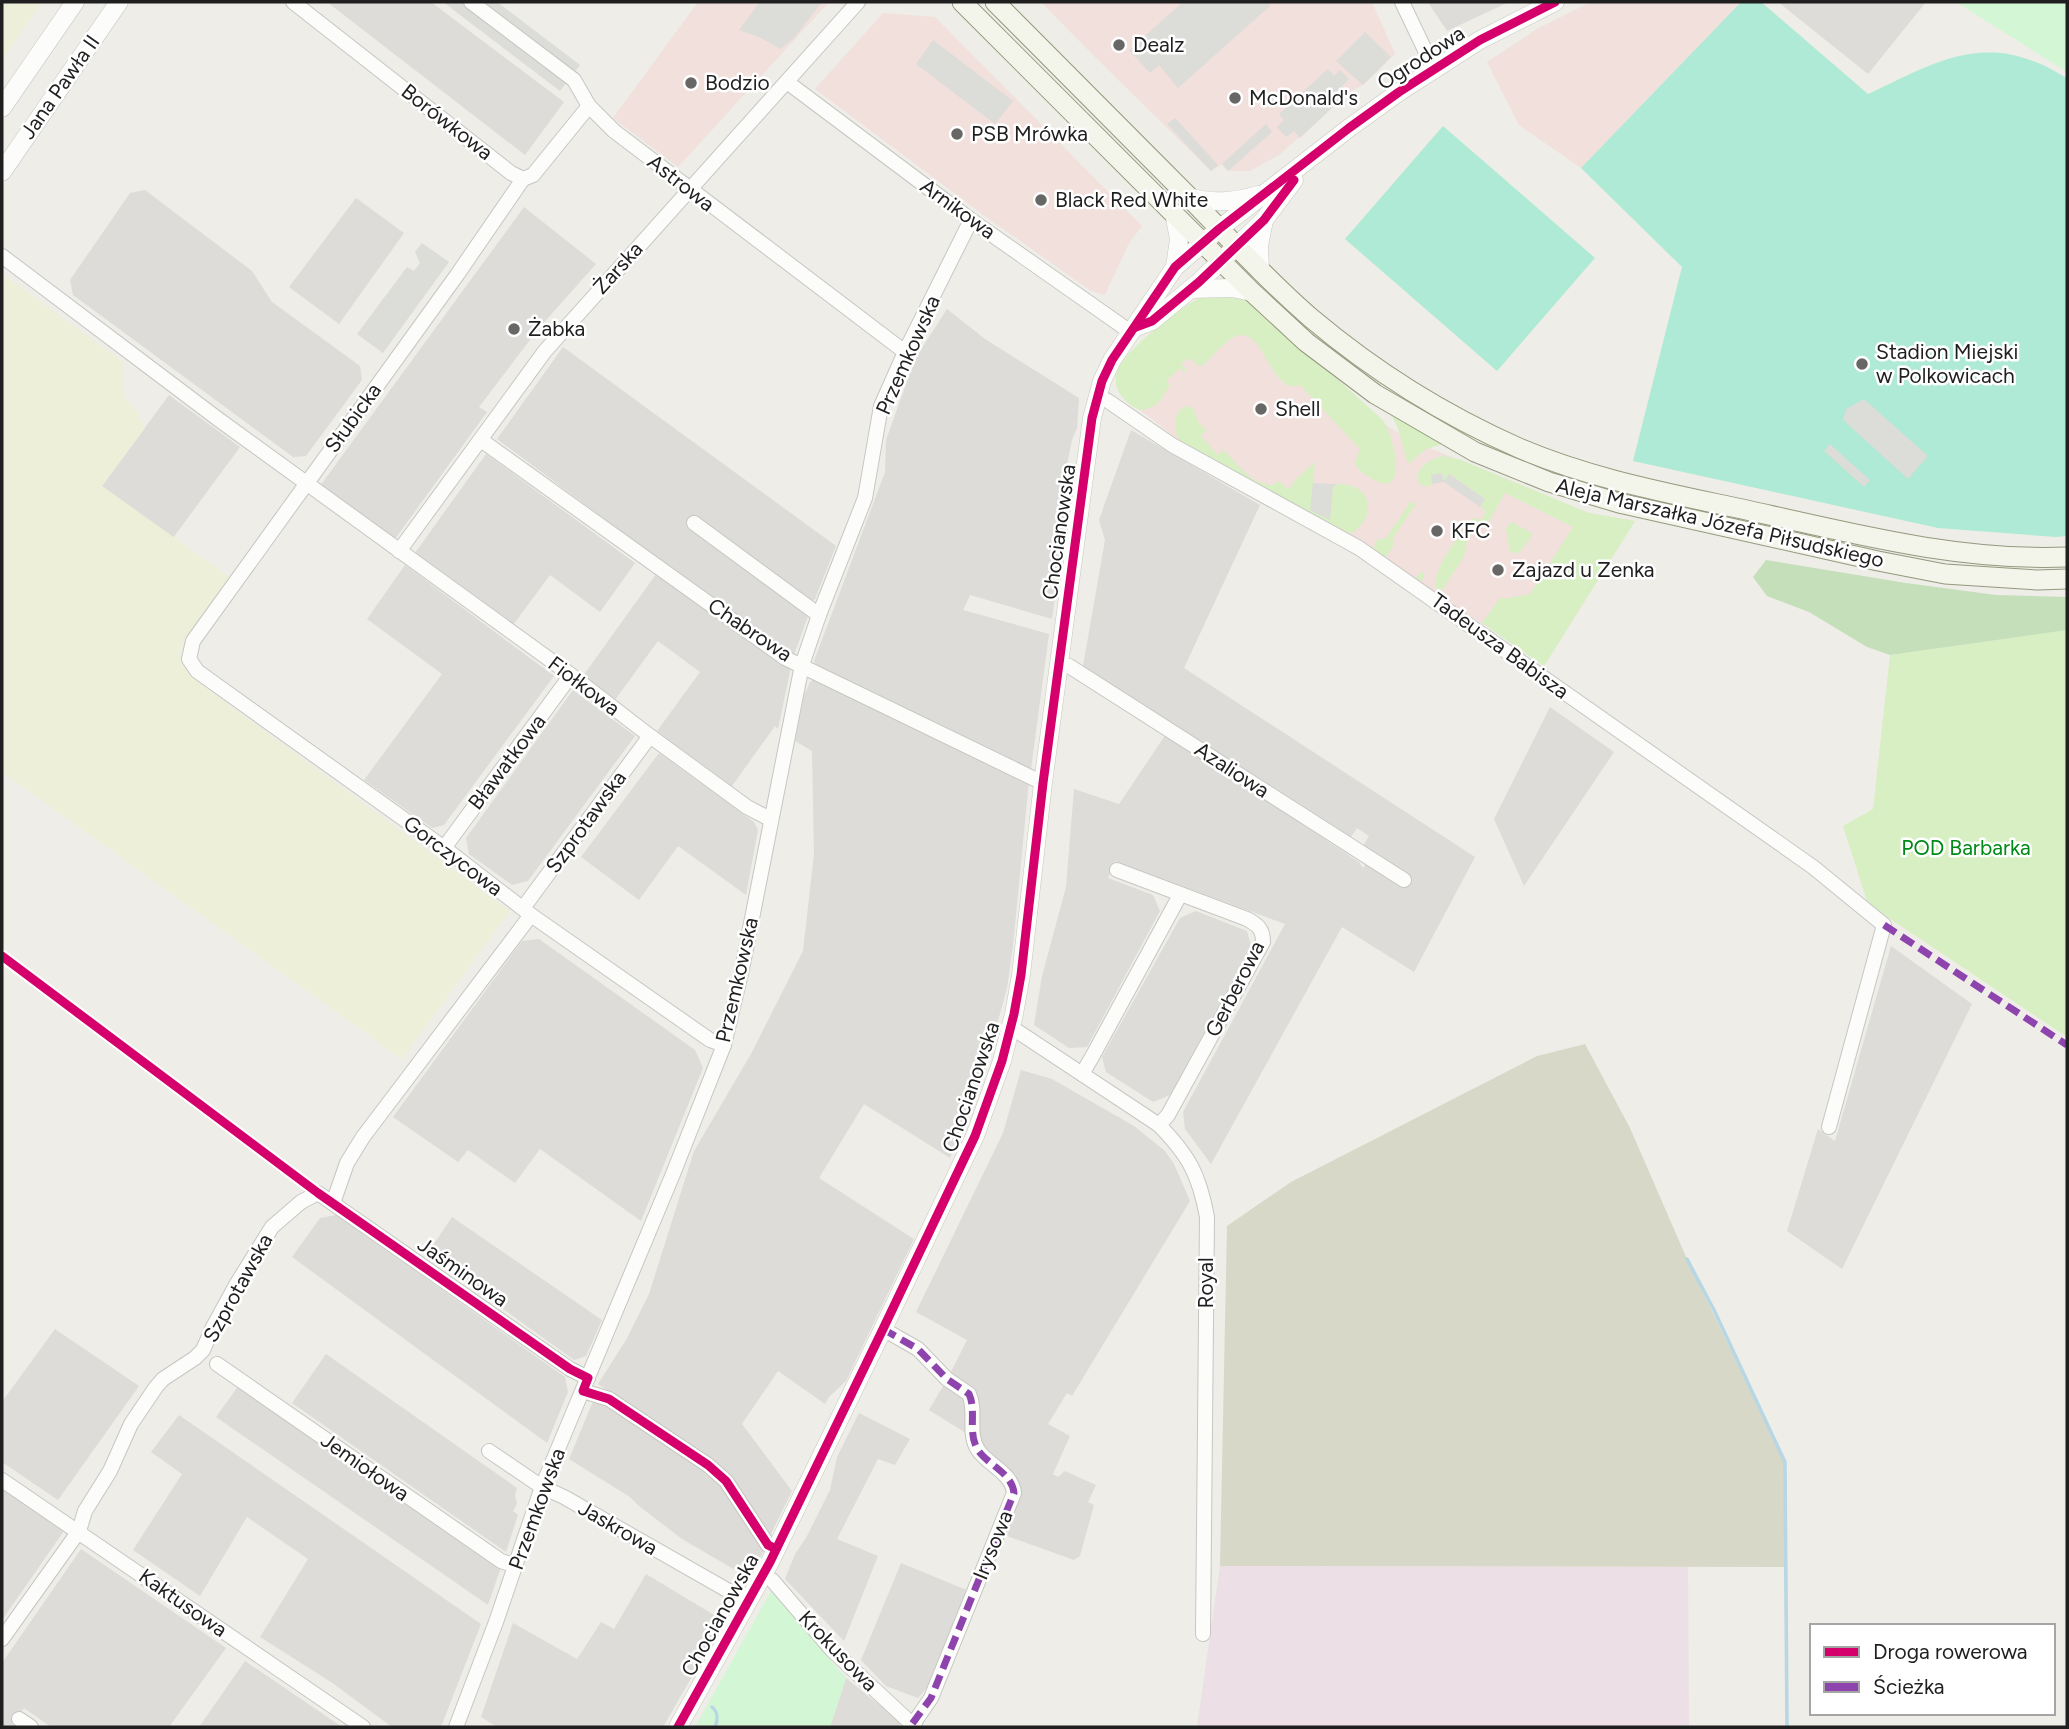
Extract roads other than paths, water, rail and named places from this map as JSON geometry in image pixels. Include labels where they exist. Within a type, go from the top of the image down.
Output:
[{"type":"main road","name":"Aleja Marszałka Józefa Piłsudskiego","points":[[962,2],[1252,292],[1306,342],[1375,394],[1475,452],[1549,482],[1683,519],[1945,574],[2038,580],[2067,579]]},
{"type":"main road","name":"Aleja Marszałka Józefa Piłsudskiego","points":[[995,2],[1219,229],[1311,318],[1373,367],[1482,431],[1556,462],[1625,483],[1887,542],[1951,552],[2034,559],[2067,557]]},
{"type":"street","name":"Jana Pawła II","points":[[2,108],[75,2]]},
{"type":"street","name":"Jana Pawła II","points":[[2,172],[119,2]]},
{"type":"street","name":"Borówkowa","points":[[293,2],[511,173],[523,179]]},
{"type":"street","name":"Astrowa","points":[[471,2],[574,80],[589,106],[614,131],[905,352]]},
{"type":"street","name":"Żarska","points":[[399,551],[545,351],[858,2]]},
{"type":"street","points":[[1402,2],[1434,69]]},
{"type":"street","name":"Ogrodowa","points":[[1134,330],[1175,267],[1265,193],[1349,128],[1434,69],[1489,35],[1555,2]]},
{"type":"street","name":"Arnikowa","points":[[787,82],[971,220],[1134,330]]},
{"type":"street","points":[[523,179],[533,175],[589,106]]},
{"type":"street","name":"Ogrodowa","points":[[1134,330],[1152,321],[1191,289],[1264,220],[1314,156]]},
{"type":"street","name":"Słubicka","points":[[189,659],[193,641],[523,179]]},
{"type":"street","points":[[1189,197],[1206,202],[1233,201],[1265,193]]},
{"type":"street","points":[[1174,213],[1179,239],[1175,267]]},
{"type":"street","name":"Przemkowska","points":[[456,1727],[492,1621],[516,1566],[542,1487],[724,1045],[740,981],[802,665],[865,498],[881,406],[971,220]]},
{"type":"street","points":[[1260,269],[1259,246],[1264,220]]},
{"type":"street","name":"Fiołkowa","points":[[2,256],[218,419],[650,736],[747,807],[770,819]]},
{"type":"street","points":[[1191,289],[1232,288],[1252,292]]},
{"type":"street","name":"Chocianowska","points":[[678,1727],[776,1549],[975,1136],[992,1093],[1011,1027],[1021,975],[1058,664],[1092,418],[1097,396],[1112,360],[1134,330]]},
{"type":"street","name":"Tadeusza Babisza","points":[[1097,396],[1172,445],[1359,548],[1813,867],[1884,925],[1829,1127]]},
{"type":"street","name":"Chabrowa","points":[[481,440],[785,658],[1043,783]]},
{"type":"street","points":[[694,523],[819,615]]},
{"type":"street","name":"Gorczycowa","points":[[189,659],[197,671],[444,848],[527,912],[710,1040],[724,1045]]},
{"type":"street","name":"Azaliowa","points":[[1058,664],[1069,666],[1404,880]]},
{"type":"street","name":"Bławatkowa","points":[[444,848],[571,676]]},
{"type":"street","name":"Szprotawska","points":[[333,1203],[347,1163],[363,1137],[527,912],[650,736]]},
{"type":"street","name":"Gerberowa","points":[[1117,870],[1258,925],[1263,933],[1263,942],[1168,1115],[1159,1125]]},
{"type":"street","points":[[1082,1074],[1180,895]]},
{"type":"street","name":"Royal","points":[[1011,1027],[1159,1125],[1179,1145],[1199,1181],[1207,1217],[1203,1634]]},
{"type":"street","name":"Szprotawska","points":[[2,1639],[79,1531],[85,1511],[110,1471],[131,1424],[156,1387],[203,1350],[225,1306],[272,1227],[301,1202],[318,1193]]},
{"type":"street","name":"Jaśminowa","points":[[318,1193],[570,1369],[585,1385],[708,1465],[726,1481],[768,1545],[776,1549]]},
{"type":"street","name":"Irysowa","points":[[883,1329],[918,1349],[947,1378],[969,1394],[976,1448],[1014,1486],[1014,1493],[931,1698],[913,1726]]},
{"type":"street","name":"Jemiołowa","points":[[217,1364],[501,1561],[516,1566]]},
{"type":"street","name":"Jaskrowa","points":[[489,1451],[542,1487],[748,1602]]},
{"type":"street","name":"Kaktusowa","points":[[2,1480],[363,1727]]},
{"type":"street","name":"Krokusowa","points":[[763,1575],[772,1580],[832,1650],[913,1726]]},
{"type":"waterway","points":[[1687,1259],[1714,1310],[1785,1462],[1787,1727]]},
{"type":"waterway","points":[[712,1707],[717,1716],[715,1727]]},
{"type":"place","name":"Dealz","points":[[1119,45]]},
{"type":"place","name":"Bodzio","points":[[691,83]]},
{"type":"place","name":"McDonald's","points":[[1235,98]]},
{"type":"place","name":"PSB Mrówka","points":[[957,134]]},
{"type":"place","name":"Black Red White","points":[[1041,200]]},
{"type":"place","name":"Żabka","points":[[514,329]]},
{"type":"place","name":"Stadion Miejski w Polkowicach","points":[[1862,364]]},
{"type":"place","name":"Shell","points":[[1261,409]]},
{"type":"place","name":"KFC","points":[[1437,531]]},
{"type":"place","name":"Zajazd u Zenka","points":[[1498,570]]},
{"type":"park label","name":"POD Barbarka","points":[[1966,848]]}]
